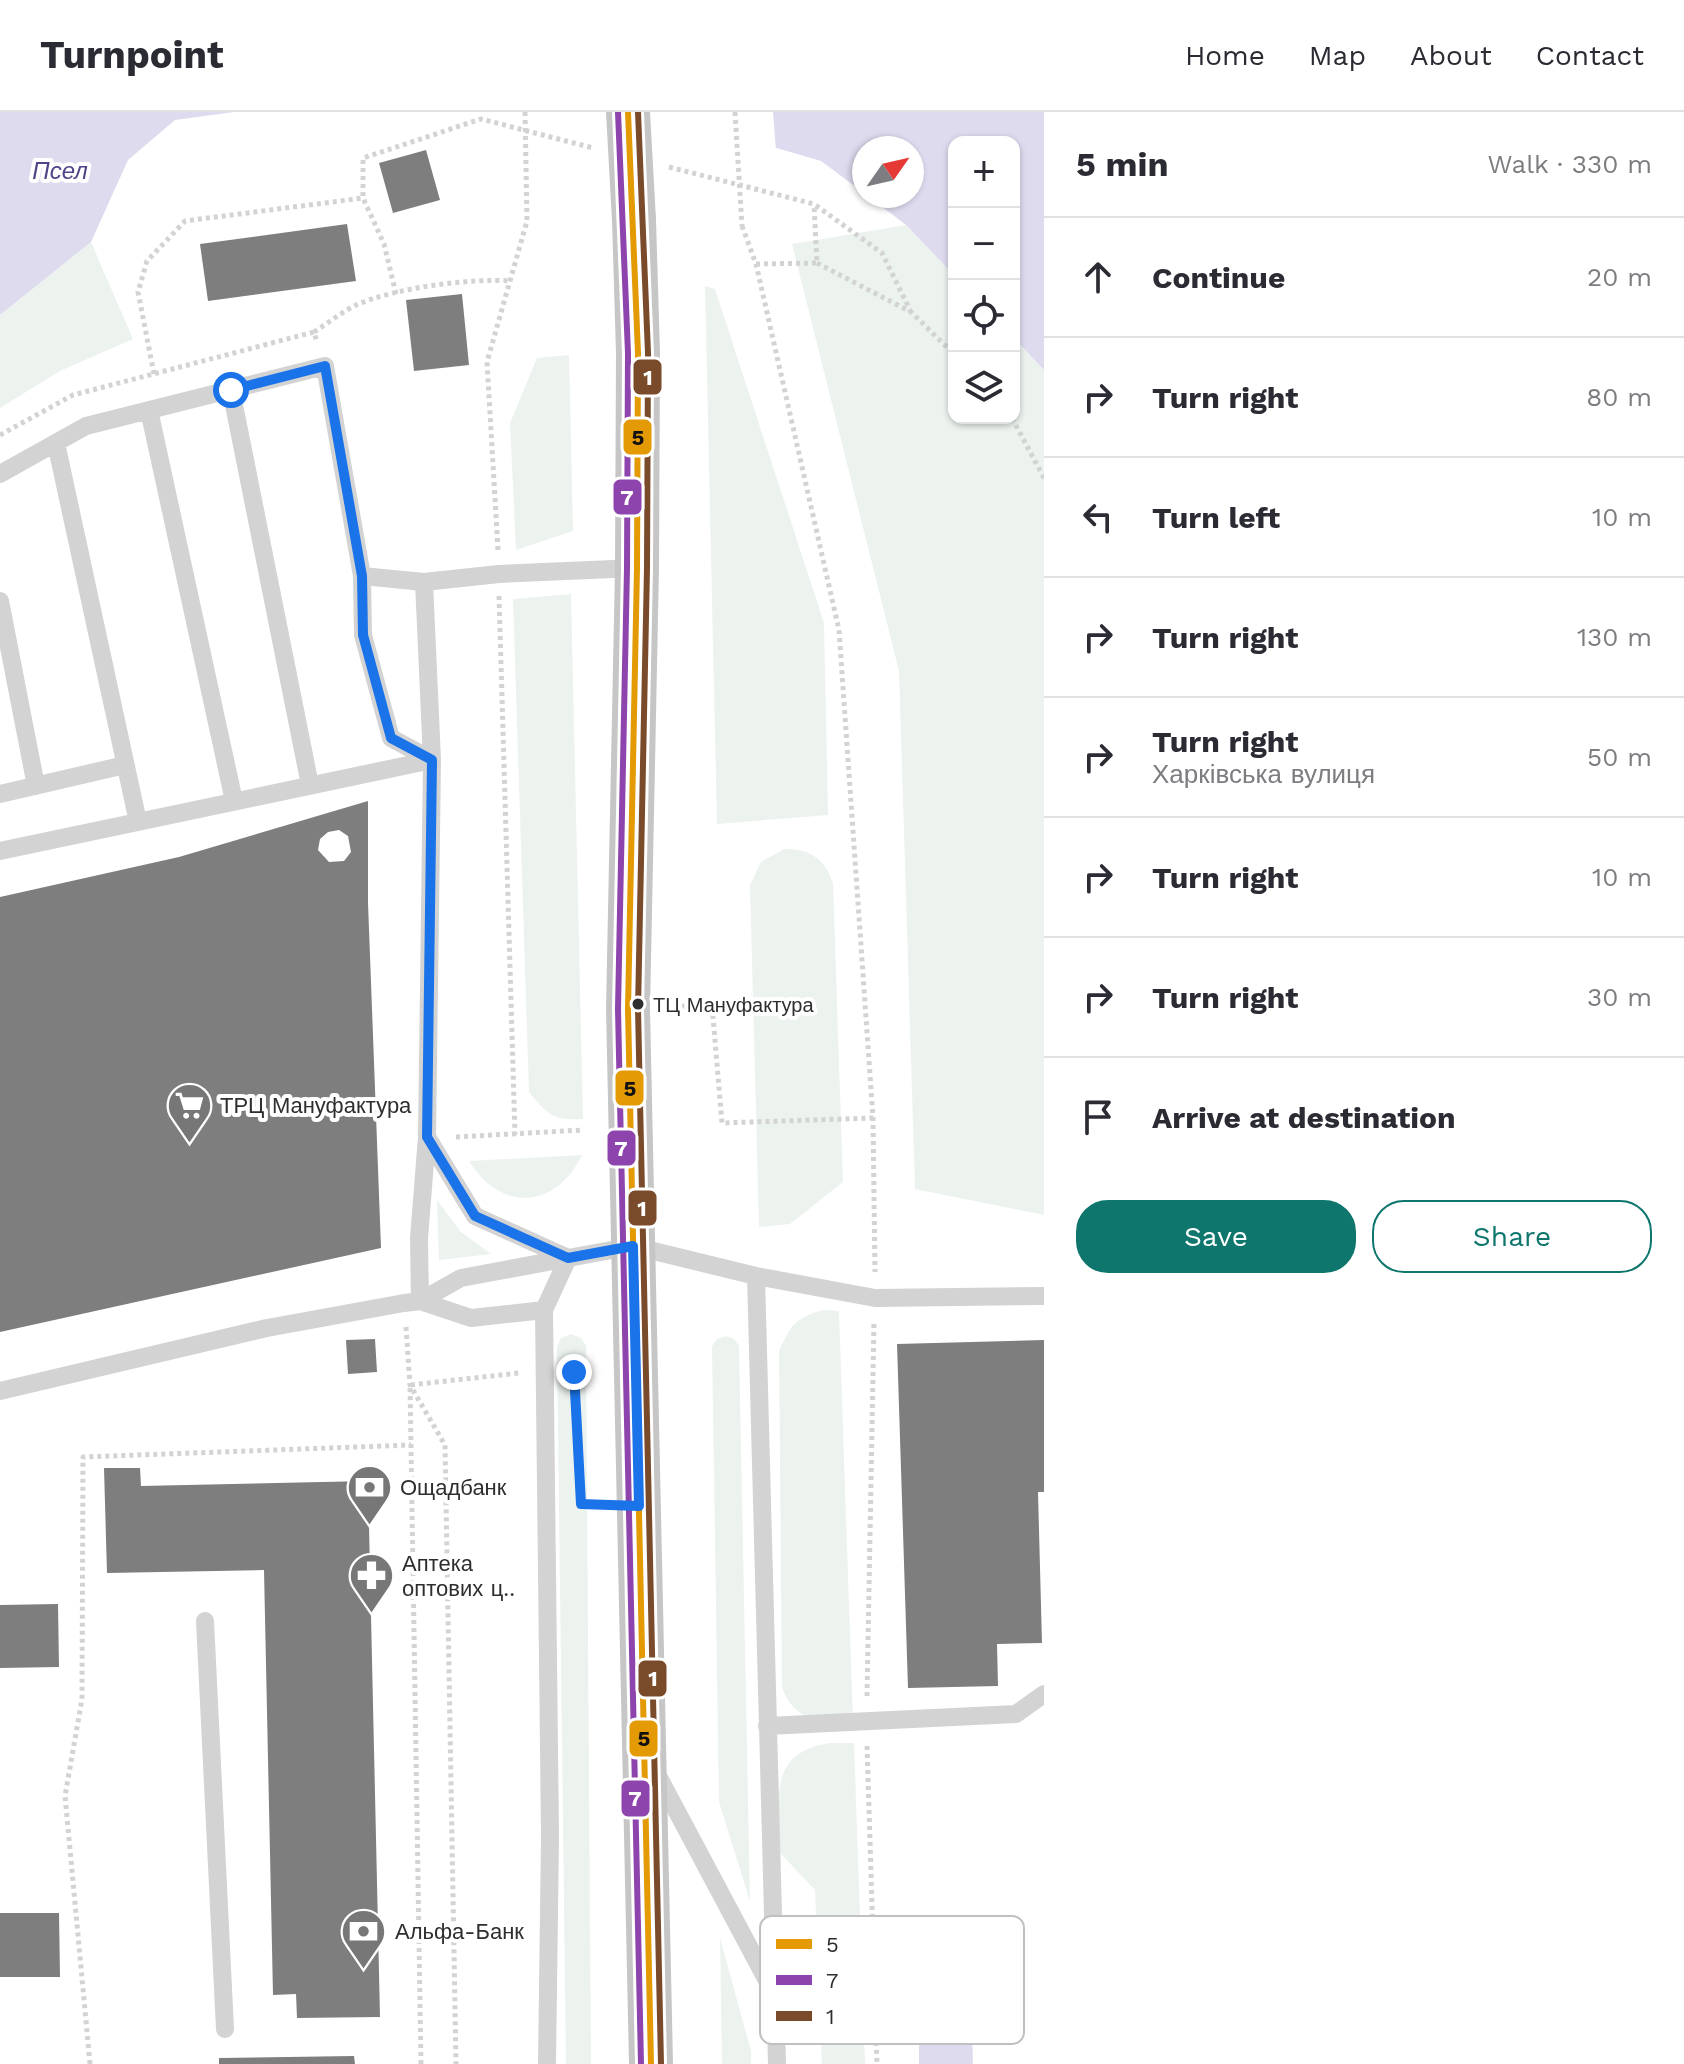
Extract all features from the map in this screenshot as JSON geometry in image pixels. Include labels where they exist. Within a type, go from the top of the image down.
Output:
[{"type":"main road","points":[[628,112],[638,353],[628,1009],[651,2064]]},
{"type":"lane","points":[[0,474],[86,426],[325,366],[362,576],[363,635],[391,738],[432,760]]},
{"type":"lane","points":[[231,390],[310,785]]},
{"type":"lane","points":[[149,410],[234,801]]},
{"type":"lane","points":[[56,443],[138,822]]},
{"type":"lane","points":[[362,576],[424,582],[499,574],[637,568]]},
{"type":"lane","points":[[420,1301],[419,1238],[427,1137],[432,760],[424,582]]},
{"type":"lane","points":[[0,601],[36,786]]},
{"type":"lane","points":[[0,851],[432,760]]},
{"type":"lane","points":[[0,794],[125,765]]},
{"type":"lane","points":[[427,1137],[475,1216],[568,1258]]},
{"type":"lane","points":[[0,1391],[267,1328],[420,1301],[461,1278],[633,1246],[756,1276],[875,1298],[1044,1296]]},
{"type":"lane","points":[[547,2064],[550,1836],[544,1310],[568,1258]]},
{"type":"lane","points":[[756,1276],[772,1916]]},
{"type":"lane","points":[[420,1301],[471,1318],[544,1310]]},
{"type":"lane","points":[[205,1621],[225,2029]]},
{"type":"lane","points":[[767,1726],[1016,1714],[1044,1694]]},
{"type":"lane","points":[[644,1750],[760,1968]]},
{"type":"lane","points":[[776,2044],[777,2064]]},
{"type":"path","points":[[525,112],[527,221],[487,362],[499,574],[515,1135],[583,1130]]},
{"type":"path","points":[[735,112],[742,226],[756,264],[839,630],[873,1118],[875,1298],[866,1722],[872,1916]]},
{"type":"path","points":[[154,374],[138,292],[147,261],[185,221],[363,198]]},
{"type":"path","points":[[814,204],[817,263]]},
{"type":"path","points":[[384,244],[396,294]]},
{"type":"path","points":[[756,264],[817,263],[911,312],[952,352]]},
{"type":"path","points":[[0,435],[73,395],[314,332],[357,305],[396,294],[481,279],[511,281]]},
{"type":"path","points":[[314,332],[325,366]]},
{"type":"path","points":[[1015,424],[1044,478]]},
{"type":"path","points":[[628,1009],[712,1005],[722,1123],[873,1118]]},
{"type":"path","points":[[574,1372],[581,1504],[639,1506]]},
{"type":"path","points":[[410,1385],[519,1373]]},
{"type":"path","points":[[410,1385],[421,2064]]},
{"type":"path","points":[[410,1385],[445,1445],[456,2064]]},
{"type":"path","points":[[90,2064],[65,1796],[82,1699],[83,1457],[411,1445]]},
{"type":"path","points":[[876,2044],[877,2064]]},
{"type":"shaded area","points":[[906,225],[948,269],[948,424],[1020,424],[1020,344],[1044,370],[1044,1215],[915,1189],[899,671],[792,244]]},
{"type":"shaded area","points":[[91,242],[133,339],[60,371],[0,408],[0,315]]},
{"type":"shaded area","points":[[705,286],[715,289],[824,623],[828,815],[717,824]]},
{"type":"shaded area","points":[[569,355],[573,531],[516,550],[510,423],[537,358]]},
{"type":"shaded area","points":[[571,594],[583,1119],[552,1115],[529,1092],[513,599]]},
{"type":"shaded area","points":[[784,849],[809,853],[821,861],[833,883],[843,1182],[790,1224],[759,1227],[750,885],[761,862]]},
{"type":"shaded area","points":[[582,1155],[558,1186],[543,1195],[527,1198],[496,1189],[482,1178],[469,1161]]},
{"type":"shaded area","points":[[437,1200],[461,1232],[491,1254],[439,1260]]},
{"type":"shaded area","points":[[823,1310],[839,1311],[853,1723],[820,1720],[801,1713],[787,1699],[782,1687],[779,1351],[795,1324]]},
{"type":"shaded area","points":[[571,1334],[581,1338],[586,1346],[591,2064],[566,2064],[557,1347],[561,1338]]},
{"type":"shaded area","points":[[726,1336],[734,1339],[739,1346],[750,1901],[719,1802],[712,1346],[717,1339]]},
{"type":"shaded area","points":[[830,1743],[854,1743],[860,1916],[816,1916],[815,1890],[780,1853],[781,1783],[795,1757],[809,1748]]},
{"type":"shaded area","points":[[720,1938],[751,2051],[751,2064],[722,2064]]},
{"type":"shaded area","points":[[821,2044],[864,2044],[865,2064],[822,2064]]},
{"type":"water","name":"Псел","points":[[0,112],[234,112],[175,120],[128,160],[91,242],[0,315]]},
{"type":"water","points":[[654,112],[1044,112],[1044,370],[1020,344],[1020,136],[948,136],[948,269],[906,225],[884,208],[924,208],[924,136],[852,136],[852,184],[821,161]]},
{"type":"water","points":[[919,2044],[972,2044],[973,2064],[919,2064]]},
{"type":"pier","points":[[650,112],[773,112],[776,152],[653,116]]},
{"type":"building","points":[[426,150],[440,200],[393,213],[379,163]]},
{"type":"building","points":[[347,224],[356,281],[208,301],[200,244]]},
{"type":"building","points":[[462,294],[469,365],[414,371],[406,300]]},
{"type":"building","name":"ТРЦ Мануфактура","points":[[368,801],[368,903],[381,1248],[0,1332],[0,897],[179,857]],"holes":[[[339,830],[348,836],[351,852],[344,861],[329,862],[318,850],[320,839],[328,832]]]},
{"type":"building","points":[[375,1339],[377,1372],[348,1374],[346,1340]]},
{"type":"building","points":[[1044,1340],[1044,1492],[1038,1492],[1042,1643],[997,1644],[998,1686],[908,1688],[897,1344]]},
{"type":"building","points":[[104,1468],[140,1468],[141,1486],[368,1481],[380,2017],[297,2018],[296,1994],[273,1995],[264,1570],[107,1573]]},
{"type":"building","points":[[58,1604],[59,1667],[0,1668],[0,1605]]},
{"type":"building","points":[[0,1913],[59,1913],[60,1977],[0,1977]]},
{"type":"building","points":[[354,2056],[355,2064],[219,2064],[219,2058]]},
{"type":"transit line","name":"7","points":[[618,112],[628,353],[618,1009],[641,2064]]},
{"type":"transit line","name":"5","points":[[628,112],[638,353],[628,1009],[651,2064]]},
{"type":"transit line","name":"1","points":[[638,112],[648,353],[638,1009],[661,2064]]},
{"type":"place","name":"ТЦ Мануфактура","points":[[638,1004]]},
{"type":"place","name":"ТРЦ Мануфактура","points":[[189,1144]]},
{"type":"place","name":"Ощадбанк","points":[[369,1526]]},
{"type":"place","name":"Аптека оптових ц..","points":[[371,1615]]},
{"type":"place","name":"Альфа-Банк","points":[[364,1970]]},
{"type":"route","points":[[231,390],[325,366],[362,576],[363,635],[391,738],[432,760],[427,1137],[475,1216],[568,1258],[633,1246],[639,1506],[581,1504],[574,1372]]}]
